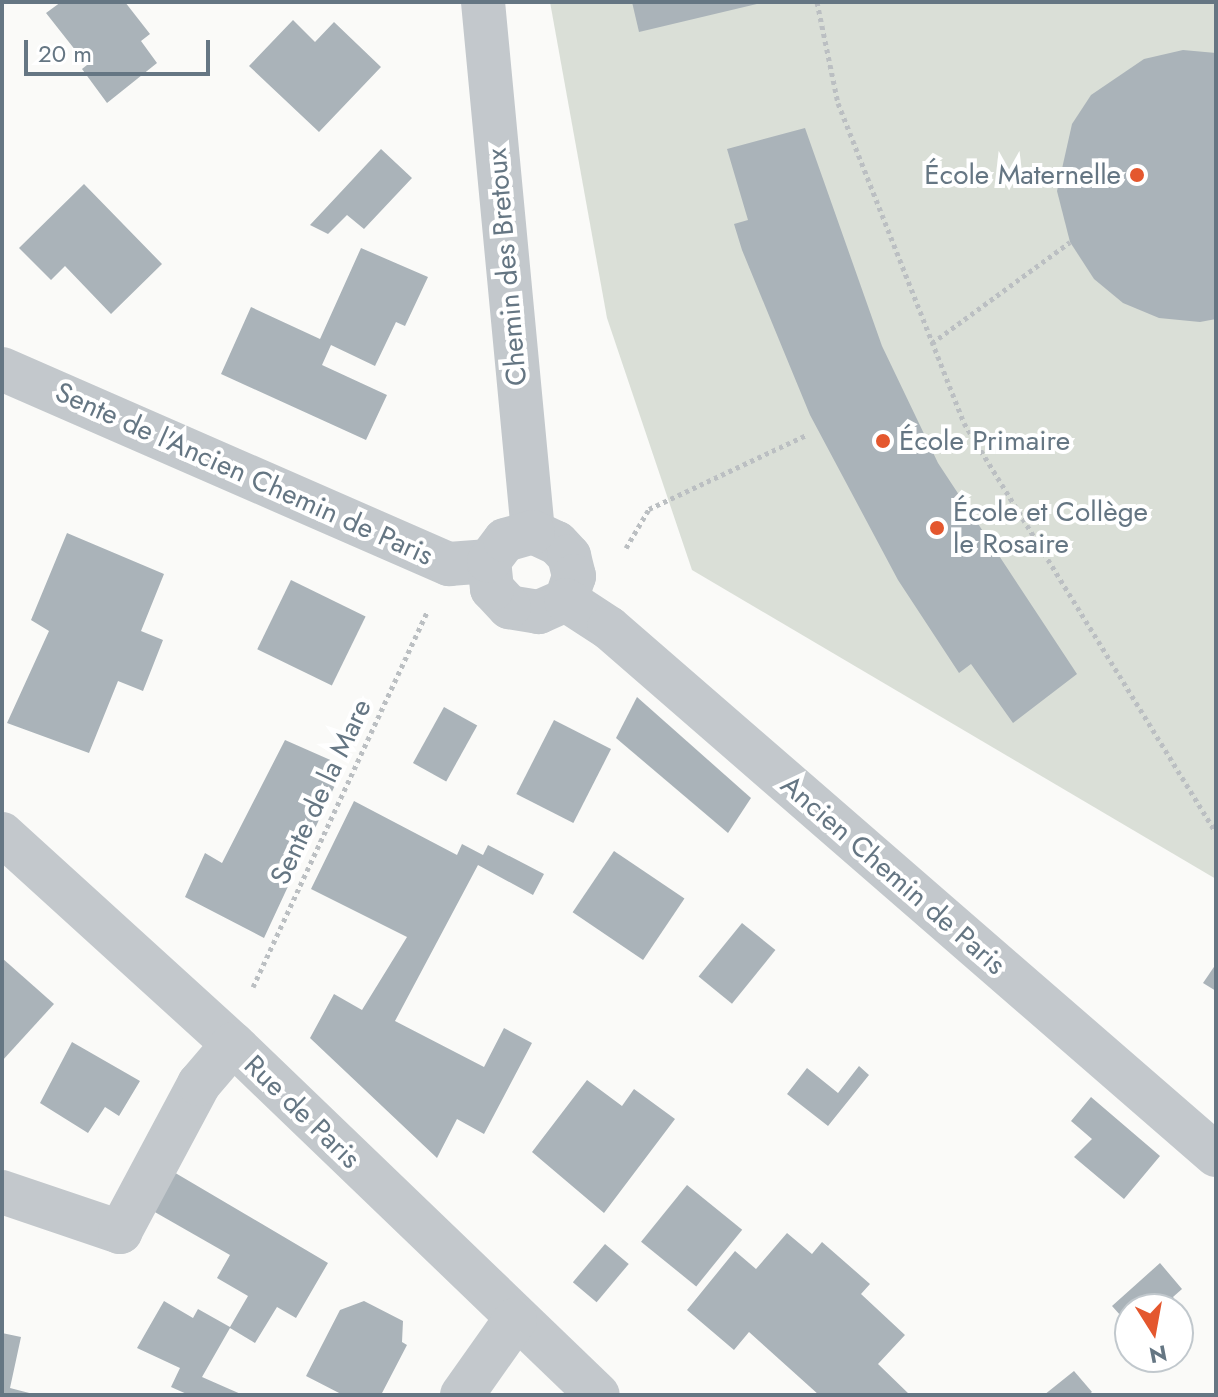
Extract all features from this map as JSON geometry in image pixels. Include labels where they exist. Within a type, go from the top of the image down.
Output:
[{"type":"street","name":"Chemin des Bretoux","points":[[483,2],[533,532]]},
{"type":"street","name":"Sente de l'Ancien Chemin de Paris","points":[[2,369],[469,562]]},
{"type":"street","points":[[533,532],[557,543],[569,556],[576,608],[539,612],[509,607],[469,562],[505,540],[533,532]]},
{"type":"street","name":"Ancien Chemin de Paris","points":[[576,608],[609,628],[1216,1155]]},
{"type":"street","name":"Rue de Paris","points":[[2,834],[224,1036],[515,1320],[598,1395]]},
{"type":"street","points":[[2,1192],[120,1232],[224,1036]]},
{"type":"street","points":[[462,1395],[515,1320]]},
{"type":"path","points":[[817,2],[838,103],[964,423],[1216,832]]},
{"type":"path","points":[[932,343],[1070,242]]},
{"type":"path","points":[[576,608],[649,509],[806,435]]},
{"type":"path","name":"Sente de la Mare","points":[[224,1036],[252,990],[469,562]]},
{"type":"shaded area","name":"École et Collège le Rosaire","points":[[550,2],[1216,2],[1216,879],[692,570],[607,318]]},
{"type":"building","points":[[61,2],[125,2],[150,34],[141,41],[157,63],[107,103],[82,69],[87,65],[46,13]]},
{"type":"building","points":[[632,2],[761,2],[761,3],[639,32]]},
{"type":"building","points":[[293,20],[315,42],[334,22],[381,67],[319,132],[249,66]]},
{"type":"building","name":"École Maternelle","points":[[1183,50],[1216,53],[1216,319],[1200,322],[1159,318],[1123,303],[1094,279],[1070,242],[1057,191],[1072,124],[1091,95],[1144,59]]},
{"type":"building","name":"École Primaire","points":[[805,128],[882,346],[938,463],[1077,674],[1013,723],[971,664],[959,673],[898,580],[810,415],[742,250],[734,224],[748,220],[727,149]]},
{"type":"building","points":[[381,149],[412,178],[364,229],[347,215],[328,234],[310,225]]},
{"type":"building","points":[[84,184],[162,264],[111,314],[65,266],[51,280],[19,248]]},
{"type":"building","points":[[361,248],[428,277],[405,326],[396,322],[375,366],[331,345],[322,365],[387,395],[366,440],[221,374],[251,307],[320,339]]},
{"type":"building","points":[[67,533],[164,574],[141,631],[163,640],[143,691],[118,681],[89,753],[7,723],[49,631],[31,620]]},
{"type":"building","points":[[291,580],[366,616],[332,686],[257,649]]},
{"type":"building","points":[[637,697],[751,798],[728,833],[616,738]]},
{"type":"building","points":[[444,707],[477,725],[446,781],[413,763]]},
{"type":"building","points":[[554,720],[611,749],[573,823],[516,794]]},
{"type":"building","points":[[285,740],[344,766],[264,938],[185,897],[205,853],[222,863]]},
{"type":"building","points":[[354,801],[457,855],[462,844],[483,855],[488,845],[544,874],[533,895],[478,865],[395,1021],[484,1067],[504,1028],[532,1043],[484,1134],[457,1119],[437,1158],[310,1038],[334,994],[362,1010],[407,937],[311,889]]},
{"type":"building","points":[[614,851],[684,899],[643,960],[573,912]]},
{"type":"building","points":[[742,923],[775,950],[732,1004],[699,977]]},
{"type":"building","points":[[2,958],[54,1004],[2,1061]]},
{"type":"building","points":[[1216,964],[1216,991],[1203,983]]},
{"type":"building","points":[[72,1042],[140,1081],[119,1116],[105,1107],[88,1133],[40,1103]]},
{"type":"building","points":[[859,1066],[869,1075],[828,1126],[787,1094],[807,1068],[838,1093]]},
{"type":"building","points":[[587,1080],[622,1106],[634,1089],[675,1119],[604,1213],[532,1152]]},
{"type":"building","points":[[1091,1097],[1160,1156],[1124,1199],[1074,1157],[1092,1139],[1071,1121]]},
{"type":"building","points":[[172,1171],[328,1263],[296,1318],[277,1307],[255,1343],[230,1328],[202,1377],[243,1395],[189,1395],[171,1387],[180,1368],[137,1348],[164,1301],[193,1318],[198,1309],[230,1327],[248,1296],[217,1278],[230,1255],[153,1211]]},
{"type":"building","points":[[687,1185],[742,1230],[696,1286],[641,1242]]},
{"type":"building","points":[[787,1233],[812,1254],[822,1242],[870,1284],[861,1294],[905,1335],[878,1364],[910,1395],[819,1395],[749,1332],[734,1350],[687,1310],[735,1251],[756,1269]]},
{"type":"building","points":[[605,1244],[629,1264],[597,1302],[573,1282]]},
{"type":"building","points":[[1160,1263],[1182,1289],[1178,1293],[1127,1293]]},
{"type":"building","points":[[364,1301],[403,1321],[402,1342],[407,1345],[381,1395],[343,1395],[306,1376],[340,1310]]},
{"type":"building","points":[[2,1333],[21,1337],[10,1388],[37,1395],[2,1395]]},
{"type":"building","points":[[1074,1371],[1092,1392],[1088,1395],[1044,1395]]},
{"type":"place","name":"École Maternelle","points":[[1137,175]]},
{"type":"place","name":"École Primaire","points":[[883,441]]},
{"type":"place","name":"École et Collège le Rosaire","points":[[937,528]]}]
